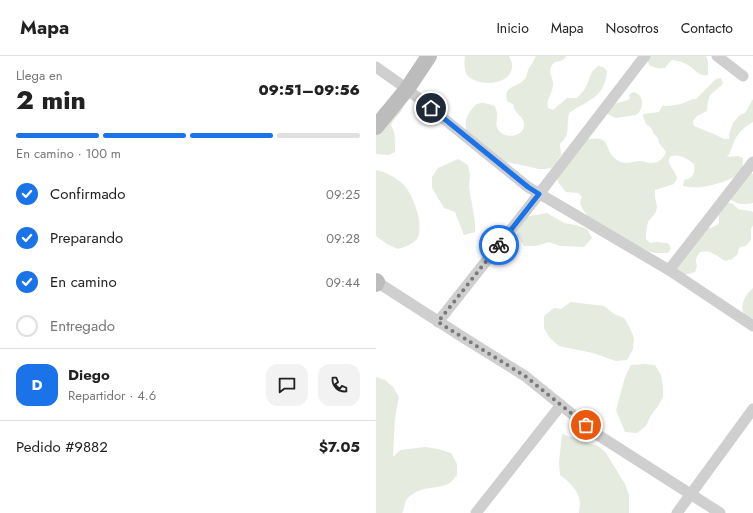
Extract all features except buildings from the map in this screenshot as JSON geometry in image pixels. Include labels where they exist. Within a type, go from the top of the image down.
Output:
[{"type":"street","points":[[376,126],[407,89],[429,56]]},
{"type":"street","points":[[438,322],[646,56]]},
{"type":"street","points":[[717,56],[743,76]]},
{"type":"street","points":[[376,66],[407,89],[528,187],[669,270],[753,326]]},
{"type":"street","points":[[669,270],[753,162]]},
{"type":"street","points":[[376,282],[525,376],[598,435],[720,513]]},
{"type":"street","points":[[476,513],[561,405]]},
{"type":"street","points":[[677,513],[753,409]]},
{"type":"shaded area","points":[[465,56],[509,56],[512,64],[511,72],[507,77],[495,82],[488,83],[474,80],[466,73]]},
{"type":"shaded area","points":[[536,56],[566,56],[563,60],[551,66],[550,69],[553,86],[548,99],[548,108],[553,110],[567,98],[577,98],[588,84],[590,76],[598,66],[603,67],[607,71],[606,80],[599,93],[569,113],[566,137],[560,144],[561,155],[551,168],[545,169],[498,160],[469,140],[466,127],[466,120],[469,113],[474,106],[482,103],[495,106],[497,112],[496,124],[502,134],[511,136],[519,134],[522,131],[524,123],[522,118],[515,110],[513,104],[507,101],[506,96],[509,89],[525,79]]},
{"type":"shaded area","points":[[647,56],[706,56],[708,63],[708,75],[700,74],[687,64],[672,60],[665,68],[655,68],[649,65]]},
{"type":"shaded area","points":[[721,78],[723,84],[710,95],[707,111],[697,116],[693,121],[694,126],[724,139],[729,139],[729,134],[733,123],[740,115],[745,113],[753,99],[753,122],[738,134],[727,157],[738,156],[743,158],[743,165],[739,174],[717,184],[700,187],[683,186],[684,180],[693,175],[694,164],[683,157],[671,156],[669,162],[677,179],[674,184],[655,190],[657,207],[656,212],[648,222],[646,233],[646,239],[650,243],[668,243],[671,248],[668,253],[655,253],[648,251],[589,218],[580,202],[582,197],[578,193],[566,192],[558,182],[557,177],[584,140],[596,138],[603,140],[614,158],[620,162],[658,162],[666,152],[651,128],[646,124],[643,116],[644,114],[659,112],[663,105],[676,105],[696,99],[716,79]]},
{"type":"shaded area","points":[[634,92],[640,95],[642,101],[641,109],[636,115],[616,118],[607,114],[607,106],[628,100],[630,98],[629,95]]},
{"type":"shaded area","points":[[400,103],[403,107],[402,110],[391,125],[393,128],[395,141],[395,152],[389,155],[376,154],[376,115],[381,107]]},
{"type":"shaded area","points":[[458,159],[468,165],[470,176],[469,187],[475,222],[475,232],[464,235],[455,212],[444,208],[432,188],[432,177],[438,168]]},
{"type":"shaded area","points":[[376,170],[390,175],[403,184],[407,188],[414,202],[419,219],[419,234],[415,241],[405,247],[398,249],[387,244],[376,236]]},
{"type":"shaded area","points":[[751,173],[753,174],[753,203],[743,204],[734,202],[729,197],[726,187]]},
{"type":"shaded area","points":[[727,203],[732,203],[738,209],[753,212],[751,240],[746,246],[740,247],[738,254],[733,259],[725,261],[710,252],[704,251],[700,252],[696,259],[697,266],[695,272],[684,275],[675,272],[674,262],[689,252],[699,228],[710,228],[719,223],[719,214]]},
{"type":"shaded area","points":[[547,213],[564,223],[587,229],[592,238],[584,247],[560,246],[549,242],[536,246],[524,246],[517,235],[516,224],[524,217]]},
{"type":"shaded area","points":[[753,288],[753,323],[744,314],[742,307],[746,296]]},
{"type":"shaded area","points":[[571,302],[604,306],[614,314],[624,318],[634,338],[633,349],[627,360],[616,361],[593,353],[559,346],[550,338],[544,328],[544,316],[554,308],[561,309]]},
{"type":"shaded area","points":[[631,365],[655,365],[661,375],[663,397],[651,415],[646,426],[637,433],[625,432],[616,410],[625,377]]},
{"type":"shaded area","points":[[376,377],[385,380],[393,387],[399,397],[395,418],[393,457],[400,450],[425,447],[451,453],[457,464],[457,475],[451,482],[443,486],[422,490],[412,495],[406,500],[402,513],[376,513]]},
{"type":"shaded area","points":[[562,434],[598,446],[606,453],[625,484],[629,495],[629,513],[579,513],[580,503],[576,491],[560,475],[559,462]]},
{"type":"way so far","points":[[499,245],[438,322],[525,376],[586,425]]},
{"type":"route","points":[[431,108],[528,187],[539,194],[499,245]]}]
